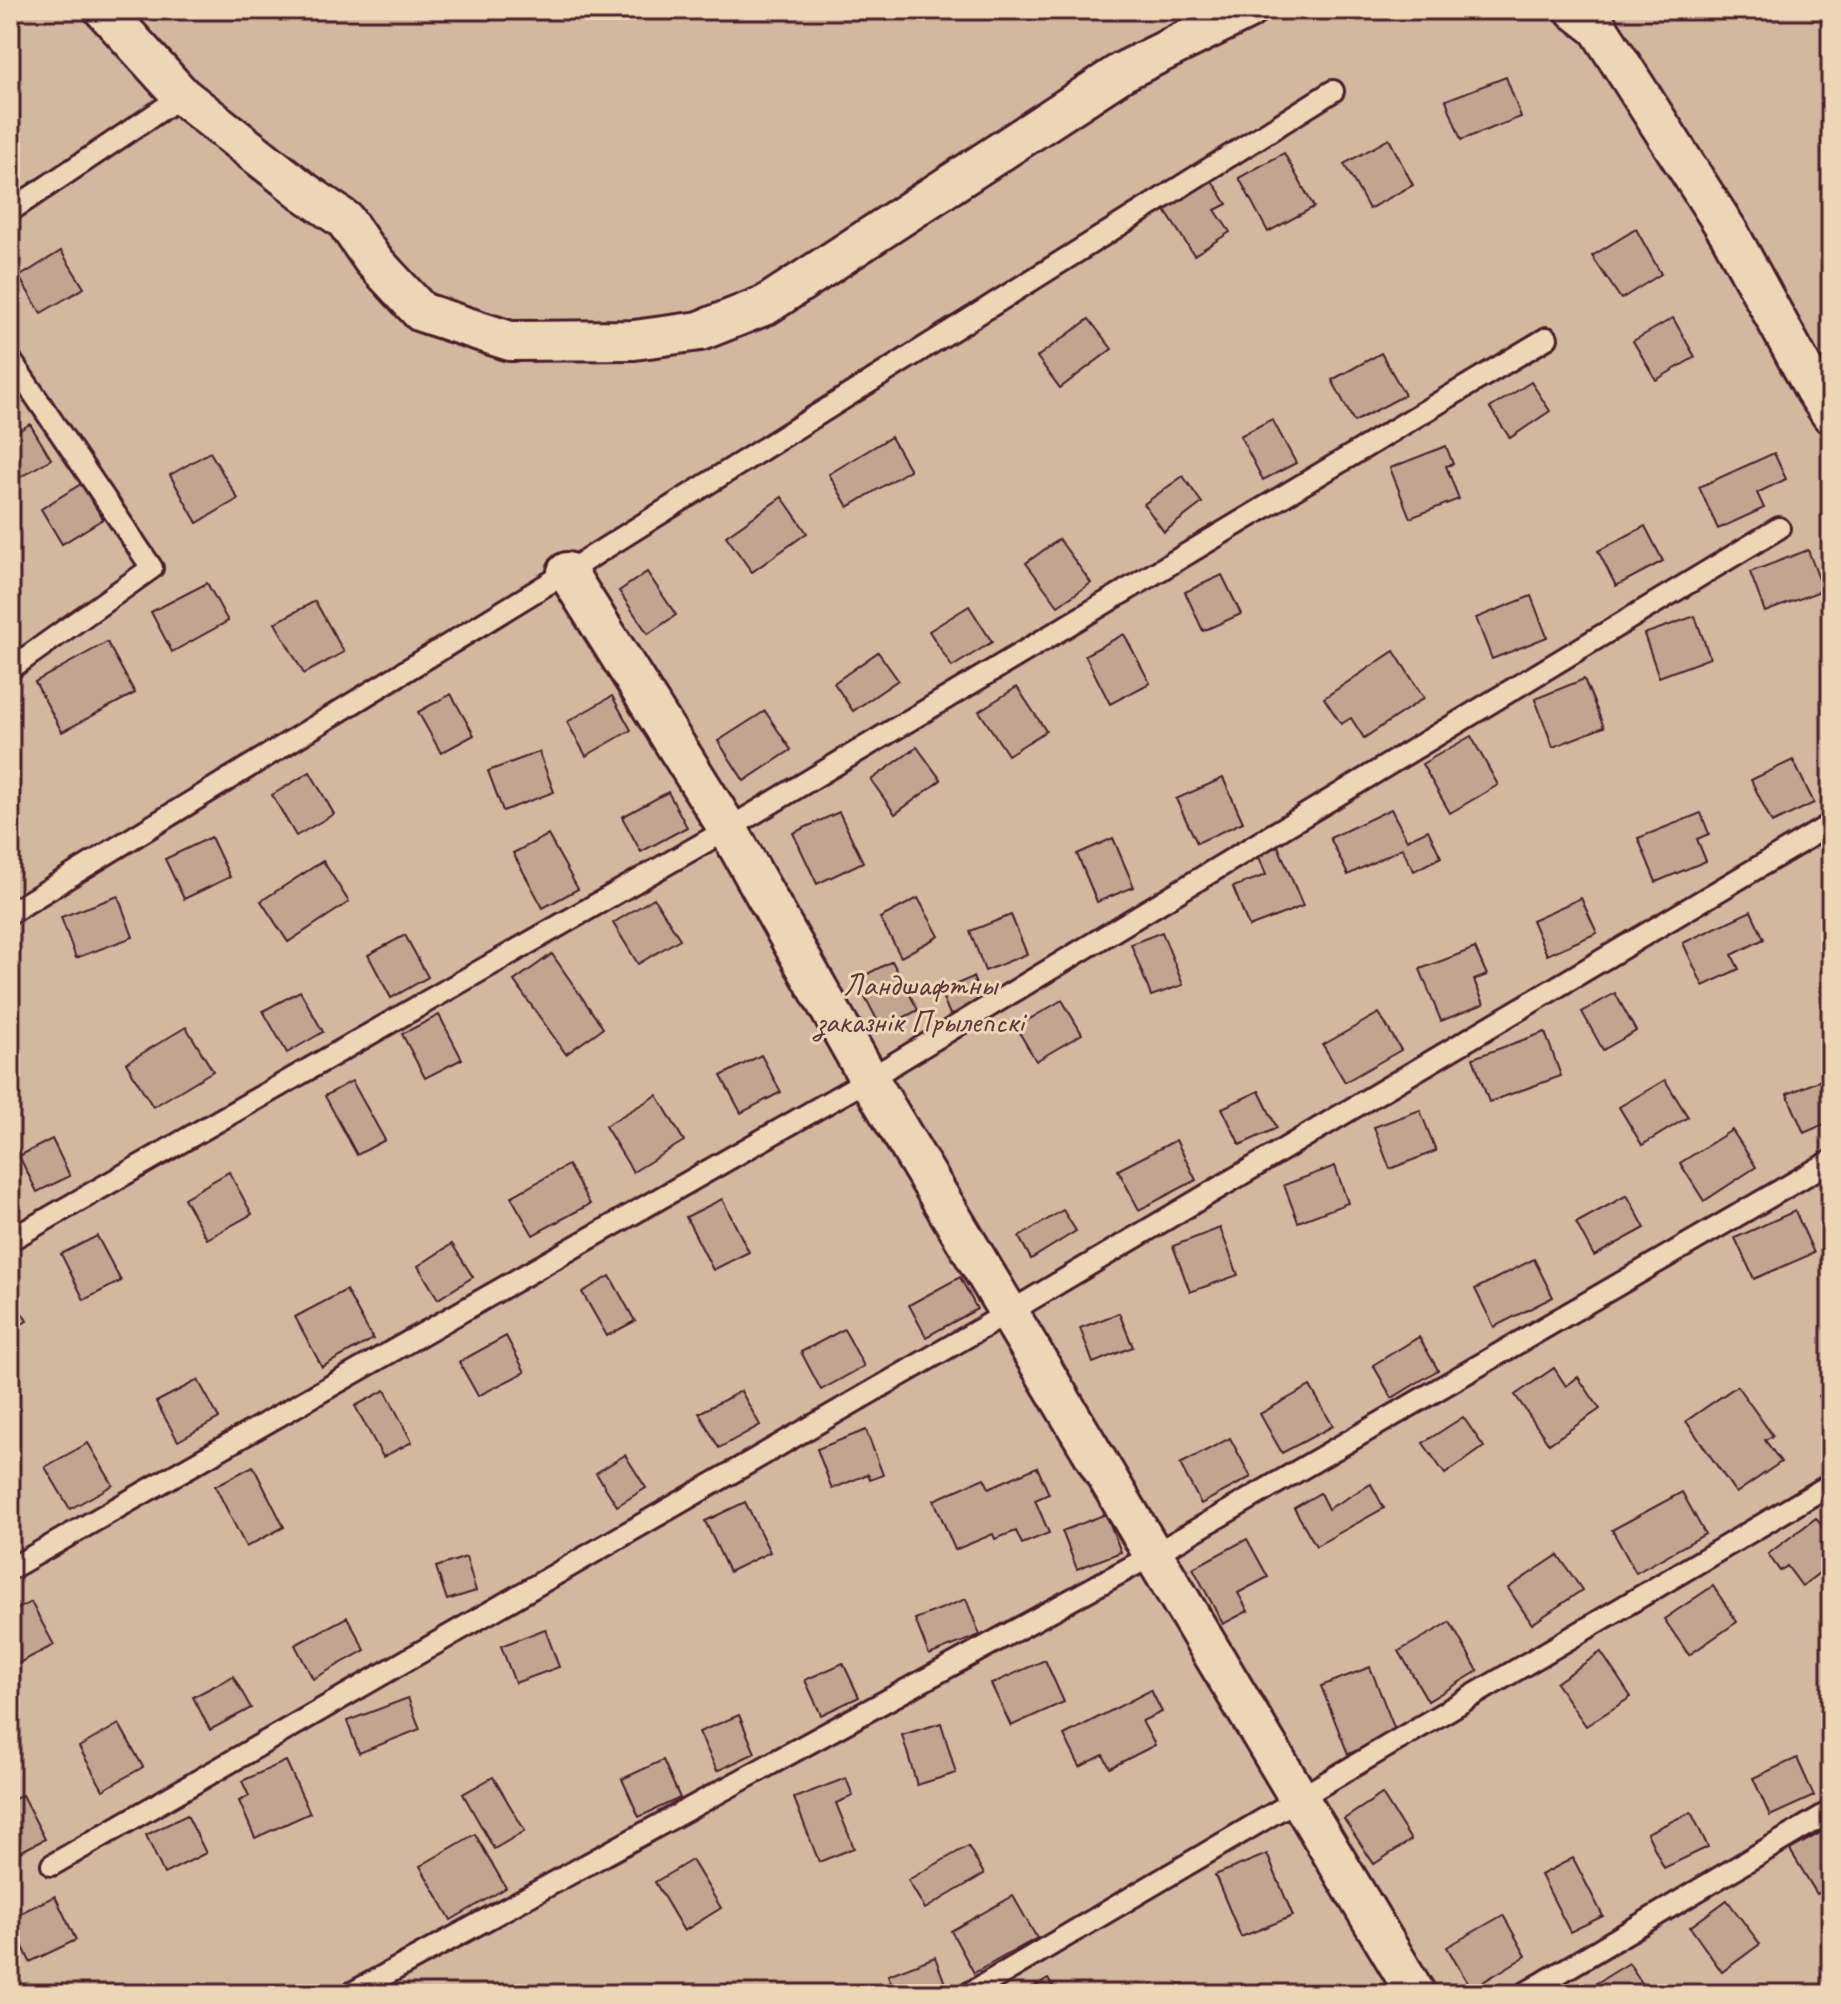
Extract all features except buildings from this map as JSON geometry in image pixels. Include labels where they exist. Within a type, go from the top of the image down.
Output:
[{"type":"street","points":[[104,10],[182,96],[345,220],[372,259],[421,312],[510,341],[634,340],[700,331],[766,305],[1122,72],[1247,10]]},
{"type":"street","points":[[1575,10],[1598,28],[1729,233],[1814,389],[1831,414]]},
{"type":"street","points":[[567,572],[728,829],[869,1079],[1416,1994]]},
{"type":"lane","points":[[10,913],[567,572],[1333,91]]},
{"type":"lane","points":[[10,211],[182,96]]},
{"type":"lane","points":[[10,1240],[728,829],[1547,338]]},
{"type":"lane","points":[[10,359],[152,568],[10,669]]},
{"type":"lane","points":[[10,1569],[869,1079],[1779,528]]},
{"type":"lane","points":[[52,1865],[1008,1313],[1831,824]]},
{"type":"lane","points":[[350,1994],[1153,1555],[1831,1161]]},
{"type":"lane","points":[[968,1994],[1831,1484]]},
{"type":"lane","points":[[1524,1994],[1831,1811]]},
{"type":"green space","name":"Ландшафтны заказнік Прылепскі","points":[[10,10],[1831,10],[1831,1994],[10,1994]]}]
